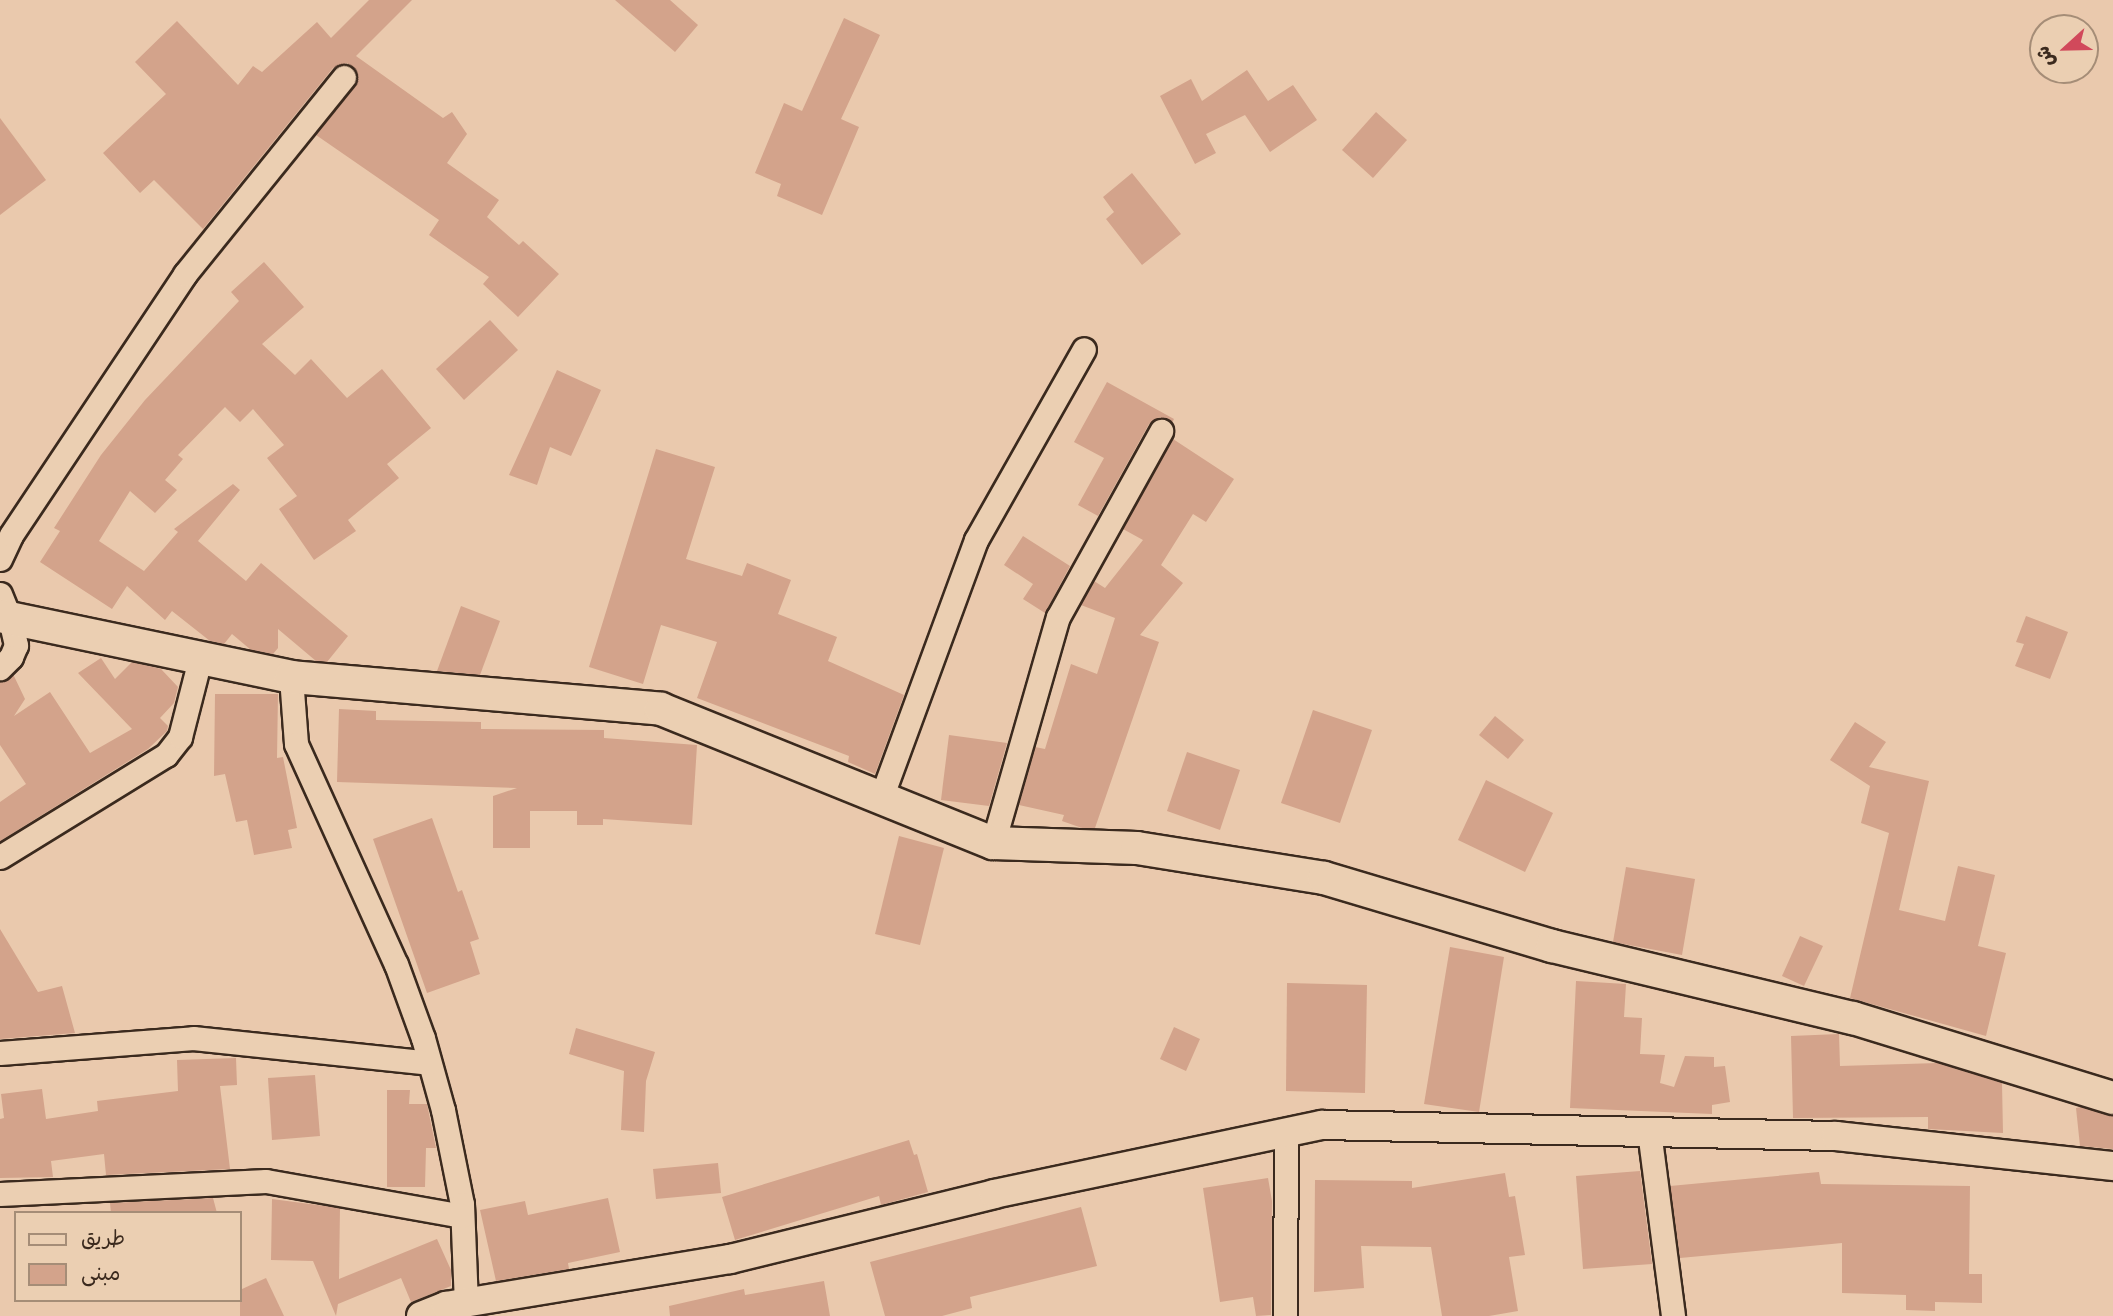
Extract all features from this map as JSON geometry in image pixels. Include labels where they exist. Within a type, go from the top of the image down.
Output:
[{"type":"main road","points":[[4,610],[200,659],[291,677],[662,709],[993,843],[1137,848],[1324,878],[1552,946],[1853,1018],[2113,1098]]},
{"type":"street","points":[[0,559],[11,535],[185,274],[344,77]]},
{"type":"street","points":[[881,798],[976,540],[1084,349]]},
{"type":"street","points":[[993,843],[1058,617],[1161,431]]},
{"type":"street","points":[[0,668],[11,657],[16,645],[4,610]]},
{"type":"street","points":[[0,857],[166,755],[180,737],[200,659]]},
{"type":"street","points":[[291,677],[296,744],[396,964],[443,1110],[462,1216],[466,1303]]},
{"type":"street","points":[[0,1053],[193,1038],[429,1063]]},
{"type":"street","points":[[422,1316],[446,1306],[730,1259],[995,1194],[1322,1125],[1836,1136],[2113,1167]]},
{"type":"street","points":[[1649,1131],[1673,1316]]},
{"type":"street","points":[[1285,1316],[1286,1133]]},
{"type":"street","points":[[0,1194],[266,1181],[462,1216]]},
{"type":"building","points":[[369,0],[412,0],[356,56],[443,118],[452,112],[467,134],[447,163],[499,200],[487,217],[519,245],[523,241],[559,274],[518,317],[483,284],[489,277],[429,235],[439,220],[316,135],[358,80],[357,71],[347,63],[333,68],[203,229],[154,180],[140,193],[103,153],[166,94],[135,62],[177,21],[238,85],[253,66],[262,72],[317,22],[331,38]]},
{"type":"building","points":[[615,0],[670,0],[698,25],[675,52]]},
{"type":"building","points":[[844,18],[880,35],[841,119],[859,127],[822,215],[777,196],[781,184],[755,173],[784,103],[802,111]]},
{"type":"building","points":[[1247,70],[1268,101],[1293,85],[1317,120],[1270,152],[1245,115],[1206,134],[1216,153],[1195,164],[1160,96],[1191,79],[1202,101]]},
{"type":"building","points":[[1376,112],[1407,140],[1373,178],[1342,150]]},
{"type":"building","points":[[0,118],[46,180],[0,215]]},
{"type":"building","points":[[1132,173],[1181,234],[1142,265],[1106,219],[1114,212],[1103,197]]},
{"type":"building","points":[[264,262],[304,307],[262,344],[295,375],[311,359],[347,398],[382,369],[431,428],[387,464],[399,478],[348,520],[356,531],[314,560],[279,509],[297,496],[267,458],[284,445],[253,409],[240,422],[225,407],[178,455],[183,459],[165,480],[177,490],[155,513],[130,491],[99,541],[144,571],[178,532],[174,529],[233,484],[240,490],[198,541],[246,581],[261,563],[348,636],[327,662],[316,661],[278,629],[278,648],[273,654],[251,650],[232,634],[224,644],[210,641],[172,611],[165,620],[127,586],[112,609],[40,562],[60,531],[54,528],[101,455],[145,400],[239,301],[231,292]]},
{"type":"building","points":[[490,320],[518,350],[464,400],[436,369]]},
{"type":"building","points":[[557,370],[601,390],[571,456],[550,447],[537,485],[509,475]]},
{"type":"building","points":[[1107,382],[1174,419],[1172,423],[1160,417],[1149,424],[1098,516],[1078,505],[1104,458],[1074,442]]},
{"type":"building","points":[[1173,439],[1234,479],[1206,522],[1193,514],[1161,565],[1183,583],[1140,635],[1159,642],[1095,828],[1082,828],[1062,821],[1064,815],[1019,805],[1035,747],[1045,749],[1071,664],[1097,674],[1115,618],[1081,605],[1094,581],[1105,588],[1143,540],[1123,529]]},
{"type":"building","points":[[656,449],[715,467],[686,559],[742,576],[747,563],[791,580],[778,614],[837,637],[828,661],[904,695],[875,774],[848,762],[849,756],[697,698],[717,642],[661,625],[643,684],[589,667]]},
{"type":"building","points":[[1023,536],[1070,566],[1045,613],[1023,599],[1033,584],[1004,565]]},
{"type":"building","points":[[461,606],[500,621],[480,675],[437,671]]},
{"type":"building","points":[[2026,616],[2068,632],[2050,679],[2015,666],[2024,644],[2016,642]]},
{"type":"building","points":[[101,658],[115,679],[132,662],[161,669],[178,687],[174,703],[160,718],[168,726],[167,731],[148,749],[0,841],[0,802],[26,784],[0,745],[0,682],[13,674],[25,699],[14,716],[50,692],[90,753],[132,729],[78,673]]},
{"type":"building","points":[[215,694],[278,694],[277,758],[283,757],[297,828],[288,830],[292,848],[254,855],[247,820],[236,822],[225,774],[214,776]]},
{"type":"building","points":[[339,709],[376,711],[376,720],[481,722],[481,729],[604,730],[604,738],[697,745],[692,825],[603,819],[603,825],[577,825],[577,811],[530,811],[530,848],[493,848],[493,796],[517,788],[337,782]]},
{"type":"building","points":[[1313,710],[1372,730],[1340,823],[1281,803]]},
{"type":"building","points":[[1495,716],[1524,740],[1508,759],[1479,735]]},
{"type":"building","points":[[1855,722],[1886,742],[1869,767],[1929,781],[1899,910],[1945,921],[1958,866],[1995,875],[1978,946],[2006,953],[1986,1036],[1850,998],[1889,833],[1861,823],[1870,786],[1830,760]]},
{"type":"building","points":[[949,735],[1007,743],[989,806],[941,800]]},
{"type":"building","points":[[1187,752],[1240,770],[1220,830],[1167,811]]},
{"type":"building","points":[[1486,780],[1553,813],[1525,872],[1458,840]]},
{"type":"building","points":[[432,818],[458,892],[462,890],[479,939],[470,942],[480,974],[427,993],[373,839]]},
{"type":"building","points":[[899,836],[944,848],[920,945],[875,934]]},
{"type":"building","points":[[1626,867],[1695,879],[1682,955],[1613,942]]},
{"type":"building","points":[[0,929],[38,992],[62,986],[75,1033],[0,1039]]},
{"type":"building","points":[[1800,936],[1823,946],[1804,986],[1782,976]]},
{"type":"building","points":[[1450,947],[1504,957],[1479,1112],[1424,1104]]},
{"type":"building","points":[[1576,981],[1626,984],[1624,1017],[1642,1018],[1640,1054],[1665,1055],[1660,1083],[1674,1087],[1685,1056],[1714,1057],[1714,1067],[1725,1066],[1730,1102],[1712,1105],[1712,1114],[1570,1108]]},
{"type":"building","points":[[1287,983],[1367,985],[1365,1093],[1286,1091]]},
{"type":"building","points":[[1174,1027],[1200,1039],[1186,1071],[1160,1059]]},
{"type":"building","points":[[576,1028],[655,1052],[646,1081],[644,1132],[621,1130],[624,1071],[569,1054]]},
{"type":"building","points":[[1839,1034],[1840,1066],[1938,1063],[2002,1083],[2003,1133],[1928,1129],[1928,1117],[1793,1118],[1791,1036]]},
{"type":"building","points":[[236,1058],[237,1085],[220,1086],[230,1169],[106,1175],[104,1154],[51,1161],[53,1177],[0,1178],[0,1119],[4,1118],[1,1094],[42,1089],[46,1119],[98,1111],[97,1101],[178,1091],[177,1060]]},
{"type":"building","points":[[315,1075],[320,1136],[272,1140],[268,1078]]},
{"type":"building","points":[[387,1090],[410,1090],[409,1104],[427,1104],[436,1148],[426,1148],[425,1187],[387,1187]]},
{"type":"building","points":[[2076,1108],[2113,1116],[2113,1149],[2080,1146]]},
{"type":"building","points":[[909,1140],[914,1155],[917,1154],[928,1192],[881,1205],[879,1196],[735,1240],[722,1197]]},
{"type":"building","points":[[718,1163],[721,1193],[656,1199],[653,1169]]},
{"type":"building","points":[[1640,1171],[1652,1264],[1583,1269],[1576,1176]]},
{"type":"building","points":[[1819,1172],[1821,1184],[1970,1186],[1969,1274],[1982,1274],[1982,1303],[1935,1302],[1935,1311],[1906,1310],[1906,1295],[1842,1293],[1842,1243],[1680,1258],[1670,1186]]},
{"type":"building","points":[[1505,1173],[1509,1197],[1515,1196],[1525,1255],[1509,1257],[1518,1311],[1489,1316],[1442,1316],[1431,1247],[1361,1246],[1364,1288],[1314,1292],[1315,1180],[1412,1181],[1412,1188]]},
{"type":"building","points":[[1268,1178],[1272,1201],[1271,1315],[1256,1316],[1253,1297],[1220,1302],[1203,1188]]},
{"type":"building","points":[[213,1198],[216,1211],[111,1211],[110,1203]]},
{"type":"building","points":[[608,1198],[620,1252],[568,1263],[569,1269],[496,1281],[480,1210],[525,1201],[528,1215]]},
{"type":"building","points":[[272,1199],[340,1208],[339,1279],[437,1239],[451,1270],[451,1286],[411,1302],[401,1278],[338,1304],[336,1316],[313,1261],[271,1260]]},
{"type":"building","points":[[1081,1207],[1097,1266],[970,1297],[972,1308],[942,1316],[885,1316],[870,1262]]},
{"type":"building","points":[[266,1278],[284,1316],[240,1316],[242,1289]]},
{"type":"building","points":[[824,1281],[830,1316],[670,1316],[669,1306],[744,1289],[745,1295]]}]
